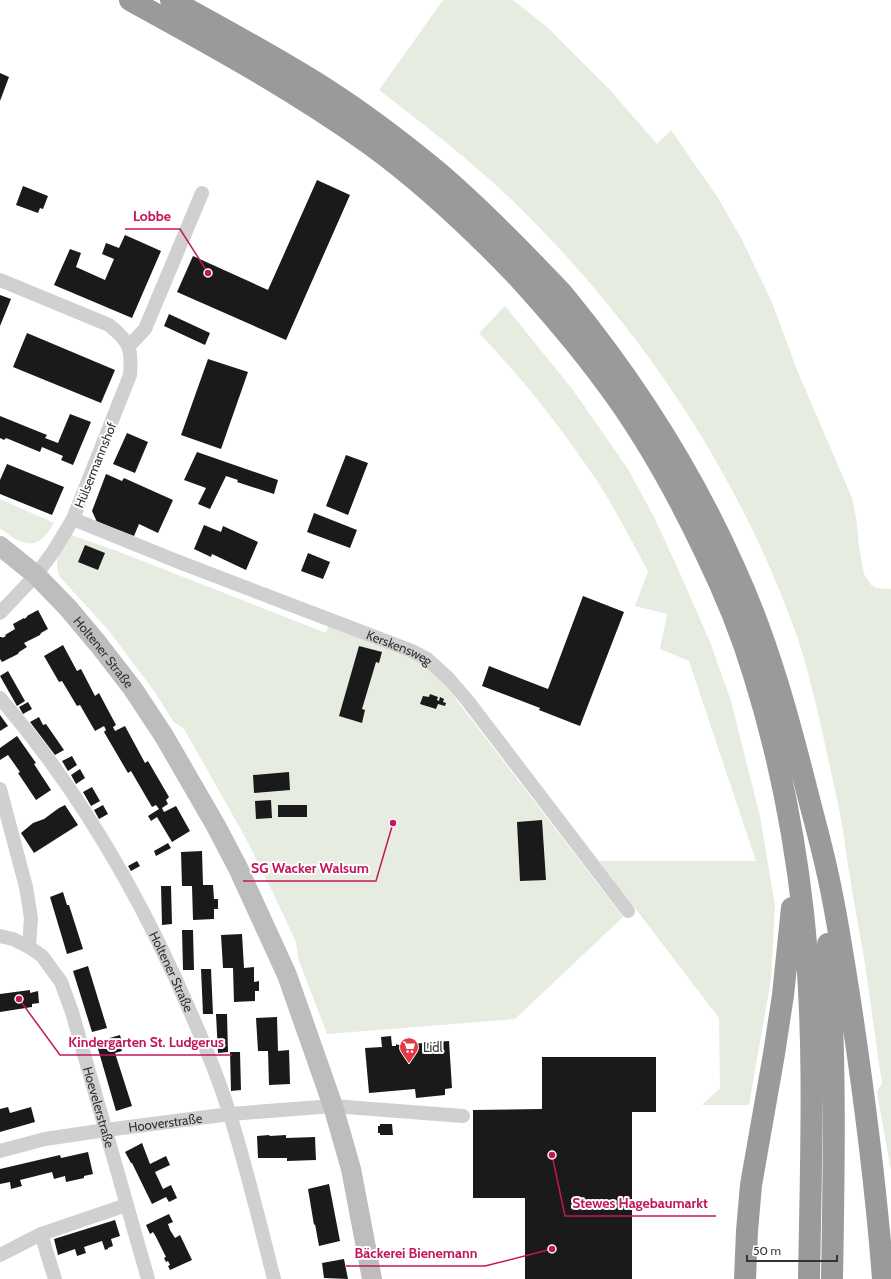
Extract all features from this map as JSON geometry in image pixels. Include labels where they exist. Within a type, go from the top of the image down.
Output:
[{"type":"highway","points":[[130,0],[229,43]]},
{"type":"highway","points":[[171,0],[229,43],[271,68],[372,146],[425,188],[491,248],[550,312],[608,385],[654,455],[687,514],[735,619],[754,674],[773,742],[788,811],[805,936],[809,995],[811,1068],[809,1279]]},
{"type":"highway","points":[[271,68],[328,90],[380,127],[439,173],[506,235],[564,296],[625,375],[672,447],[705,505],[735,568],[753,612],[773,669],[794,737],[827,870],[840,932],[870,1148],[883,1279]]},
{"type":"highway","points":[[811,807],[824,903],[832,995],[834,1076],[832,1279]]},
{"type":"highway","points":[[745,1279],[751,1185],[783,995],[796,862]]},
{"type":"street","points":[[0,280],[109,325],[119,333],[129,346],[145,330],[202,192]]},
{"type":"street","name":"Hülsermannshof","points":[[36,575],[53,552],[73,519],[130,375],[131,361],[129,346]]},
{"type":"street","name":"Kerskensweg","points":[[73,519],[179,562],[412,651],[427,659],[448,678],[467,700],[628,911]]},
{"type":"street","name":"Holtener Straße","points":[[0,546],[36,575],[68,608],[133,689],[164,736],[216,826],[238,868],[287,975],[333,1106],[351,1169],[372,1279]]},
{"type":"street","points":[[0,613],[36,575]]},
{"type":"street","name":"Holtener Straße","points":[[0,698],[22,724],[68,788],[109,850],[132,890],[174,974],[202,1039],[230,1114],[274,1279]]},
{"type":"street","points":[[0,790],[26,887],[31,918],[29,946]]},
{"type":"street","name":"Hoevelerstraße","points":[[0,936],[13,939],[29,946],[42,956],[61,982],[72,1012],[148,1279]]},
{"type":"street","points":[[333,1106],[463,1116]]},
{"type":"street","name":"Hooverstraße","points":[[0,1151],[45,1139],[106,1130],[230,1114],[333,1106]]},
{"type":"street","points":[[0,1255],[41,1234],[126,1205]]},
{"type":"street","points":[[41,1234],[55,1279]]},
{"type":"shaded area","points":[[443,0],[513,0],[547,27],[610,90],[657,144],[671,130],[718,198],[742,240],[771,300],[797,370],[852,498],[864,574],[871,585],[876,588],[891,589],[891,1171],[877,1092],[882,1083],[863,951],[843,831],[818,711],[798,639],[774,578],[747,519],[716,461],[682,406],[645,352],[605,301],[562,252],[517,205],[467,160],[379,90]]},
{"type":"shaded area","points":[[505,306],[573,390],[628,469],[655,519],[678,569],[710,642],[731,701],[760,816],[775,906],[771,979],[749,1105],[702,1105],[720,1088],[719,1018],[599,861],[756,861],[689,661],[660,649],[667,614],[635,606],[648,571],[623,524],[582,459],[526,385],[479,333]]},
{"type":"shaded area","points":[[0,499],[54,523],[48,533],[36,543],[29,544],[16,539],[0,528]]},
{"type":"shaded area","points":[[71,535],[117,551],[326,633],[328,626],[416,660],[441,680],[623,917],[515,1019],[327,1034],[298,958],[296,942],[274,895],[244,835],[184,729],[173,721],[155,692],[109,631],[60,577],[57,560],[61,550]]},
{"type":"building","points":[[0,73],[9,77],[0,101]]},
{"type":"building","points":[[317,180],[350,195],[286,340],[177,292],[193,256],[268,290]]},
{"type":"building","points":[[23,186],[48,196],[43,209],[40,208],[38,213],[16,205]]},
{"type":"building","points":[[125,235],[161,251],[132,318],[54,285],[70,249],[81,253],[76,267],[105,280],[114,259],[102,254],[106,243],[119,248]]},
{"type":"building","points":[[0,295],[11,299],[0,326]]},
{"type":"building","points":[[169,314],[210,333],[205,345],[164,326]]},
{"type":"building","points":[[27,333],[115,370],[101,403],[13,367]]},
{"type":"building","points":[[208,359],[248,372],[221,449],[181,435]]},
{"type":"building","points":[[70,414],[91,422],[73,465],[61,460],[63,456],[42,447],[40,452],[6,438],[4,440],[0,438],[0,416],[47,435],[45,438],[58,443]]},
{"type":"building","points":[[127,433],[148,442],[135,473],[113,464]]},
{"type":"building","points":[[197,452],[278,480],[274,494],[237,482],[238,480],[226,476],[210,509],[198,504],[206,488],[184,480]]},
{"type":"building","points":[[346,455],[368,463],[348,515],[326,506]]},
{"type":"building","points":[[7,464],[64,487],[52,515],[0,494],[0,480]]},
{"type":"building","points":[[106,474],[122,481],[124,478],[173,500],[158,533],[139,524],[134,536],[97,522],[92,511]]},
{"type":"building","points":[[314,513],[357,530],[350,548],[307,532]]},
{"type":"building","points":[[204,525],[221,532],[223,526],[258,542],[246,570],[212,554],[211,557],[194,549]]},
{"type":"building","points":[[85,545],[105,553],[98,570],[78,562]]},
{"type":"building","points":[[308,553],[330,562],[323,579],[301,571]]},
{"type":"building","points":[[583,596],[624,612],[580,726],[539,710],[540,708],[482,686],[489,666],[548,689]]},
{"type":"building","points":[[38,610],[48,629],[24,643],[27,647],[18,654],[2,662],[0,659],[0,637],[2,638],[6,636],[5,635],[15,629],[13,624]]},
{"type":"building","points":[[63,645],[77,671],[81,669],[95,696],[99,693],[116,725],[113,727],[115,731],[125,726],[145,763],[148,761],[169,797],[166,800],[168,804],[162,808],[164,812],[176,806],[190,831],[172,842],[157,817],[151,821],[148,816],[159,809],[156,805],[152,807],[131,771],[128,773],[104,732],[106,730],[104,726],[95,731],[80,705],[77,706],[62,681],[59,682],[44,656]]},
{"type":"building","points":[[359,646],[382,652],[379,663],[376,662],[362,709],[365,710],[362,723],[339,716]]},
{"type":"building","points":[[8,671],[25,701],[17,706],[0,676]]},
{"type":"building","points":[[430,694],[438,697],[437,700],[439,701],[440,697],[444,699],[443,702],[446,703],[445,706],[438,704],[436,709],[420,704],[423,696],[429,697]]},
{"type":"building","points":[[28,702],[32,709],[23,714],[19,707]]},
{"type":"building","points":[[0,715],[8,726],[0,731]]},
{"type":"building","points":[[39,717],[43,725],[46,724],[64,750],[55,755],[30,722]]},
{"type":"building","points":[[17,736],[36,763],[34,764],[51,790],[36,800],[18,773],[20,772],[8,755],[0,760],[0,748]]},
{"type":"building","points":[[72,756],[77,765],[68,771],[62,761]]},
{"type":"building","points":[[80,769],[85,778],[76,784],[71,775]]},
{"type":"building","points":[[289,772],[290,790],[254,793],[253,775]]},
{"type":"building","points":[[92,787],[100,801],[91,806],[83,792]]},
{"type":"building","points":[[271,800],[272,818],[256,819],[255,801]]},
{"type":"building","points":[[65,805],[78,825],[34,853],[21,833],[33,823],[44,819]]},
{"type":"building","points":[[103,805],[108,814],[99,819],[94,810]]},
{"type":"building","points":[[278,805],[307,805],[307,817],[278,817]]},
{"type":"building","points":[[542,820],[546,880],[520,881],[517,822]]},
{"type":"building","points":[[168,843],[171,848],[156,856],[154,851]]},
{"type":"building","points":[[202,851],[203,885],[213,885],[214,899],[218,899],[218,909],[214,909],[214,919],[193,920],[192,886],[182,886],[181,852]]},
{"type":"building","points":[[137,861],[140,866],[131,871],[128,866]]},
{"type":"building","points":[[161,886],[171,886],[172,924],[162,925]]},
{"type":"building","points":[[63,892],[67,905],[69,905],[83,949],[67,954],[50,897]]},
{"type":"building","points":[[182,930],[193,930],[194,970],[183,970]]},
{"type":"building","points":[[242,934],[244,968],[254,967],[254,982],[259,981],[259,991],[255,991],[255,1001],[234,1002],[233,968],[223,968],[221,935]]},
{"type":"building","points":[[88,966],[107,1028],[92,1032],[73,971]]},
{"type":"building","points":[[201,969],[211,969],[213,1014],[203,1014]]},
{"type":"building","points":[[30,990],[30,993],[38,991],[39,1003],[32,1004],[32,1007],[0,1012],[0,994]]},
{"type":"building","points":[[216,1014],[227,1014],[228,1052],[218,1053]]},
{"type":"building","points":[[277,1017],[278,1051],[289,1050],[290,1084],[269,1085],[268,1051],[258,1051],[256,1018]]},
{"type":"building","points":[[120,1035],[122,1042],[119,1043],[122,1051],[115,1053],[132,1106],[116,1111],[96,1042]]},
{"type":"building","name":"Lidl","points":[[391,1036],[392,1046],[396,1046],[396,1044],[449,1041],[452,1088],[445,1089],[445,1095],[416,1098],[415,1089],[369,1093],[365,1048],[382,1047],[381,1037]]},
{"type":"building","points":[[230,1052],[240,1052],[241,1090],[231,1091]]},
{"type":"building","points":[[542,1057],[656,1057],[656,1112],[632,1112],[632,1279],[525,1279],[525,1198],[473,1198],[473,1110],[542,1109]]},
{"type":"building","points":[[8,1107],[10,1113],[31,1107],[35,1122],[0,1132],[0,1109]]},
{"type":"building","points":[[380,1124],[392,1124],[393,1135],[380,1135],[380,1133],[378,1133],[378,1126],[380,1126]]},
{"type":"building","points":[[286,1135],[286,1138],[315,1137],[316,1160],[287,1161],[287,1158],[258,1158],[257,1136]]},
{"type":"building","points":[[142,1143],[150,1164],[166,1156],[170,1165],[155,1172],[163,1189],[171,1185],[177,1198],[169,1202],[166,1197],[152,1204],[125,1152]]},
{"type":"building","points":[[88,1152],[93,1174],[84,1176],[84,1178],[66,1182],[65,1176],[54,1179],[52,1172],[20,1180],[22,1186],[11,1189],[10,1182],[0,1184],[0,1169],[60,1155],[61,1158]]},
{"type":"building","points":[[329,1184],[340,1241],[319,1246],[308,1189]]},
{"type":"building","points":[[169,1214],[173,1222],[168,1224],[170,1230],[175,1238],[180,1235],[192,1260],[170,1270],[168,1266],[170,1265],[164,1258],[166,1257],[156,1237],[153,1232],[150,1234],[146,1225]]},
{"type":"building","points":[[115,1220],[120,1236],[111,1239],[113,1246],[105,1250],[102,1241],[84,1247],[86,1253],[77,1256],[75,1249],[58,1255],[54,1239]]},
{"type":"building","points":[[344,1259],[348,1279],[324,1278],[322,1263]]},
{"type":"place","name":"Lobbe","points":[[208,273]]},
{"type":"place","name":"SG Wacker Walsum","points":[[393,823]]},
{"type":"place","name":"Kindergarten St. Ludgerus","points":[[19,999]]},
{"type":"place","name":"Lidl","points":[[409,1064]]},
{"type":"place","name":"Stewes Hagebaumarkt","points":[[552,1155]]},
{"type":"place","name":"Bäckerei Bienemann","points":[[552,1249]]}]
